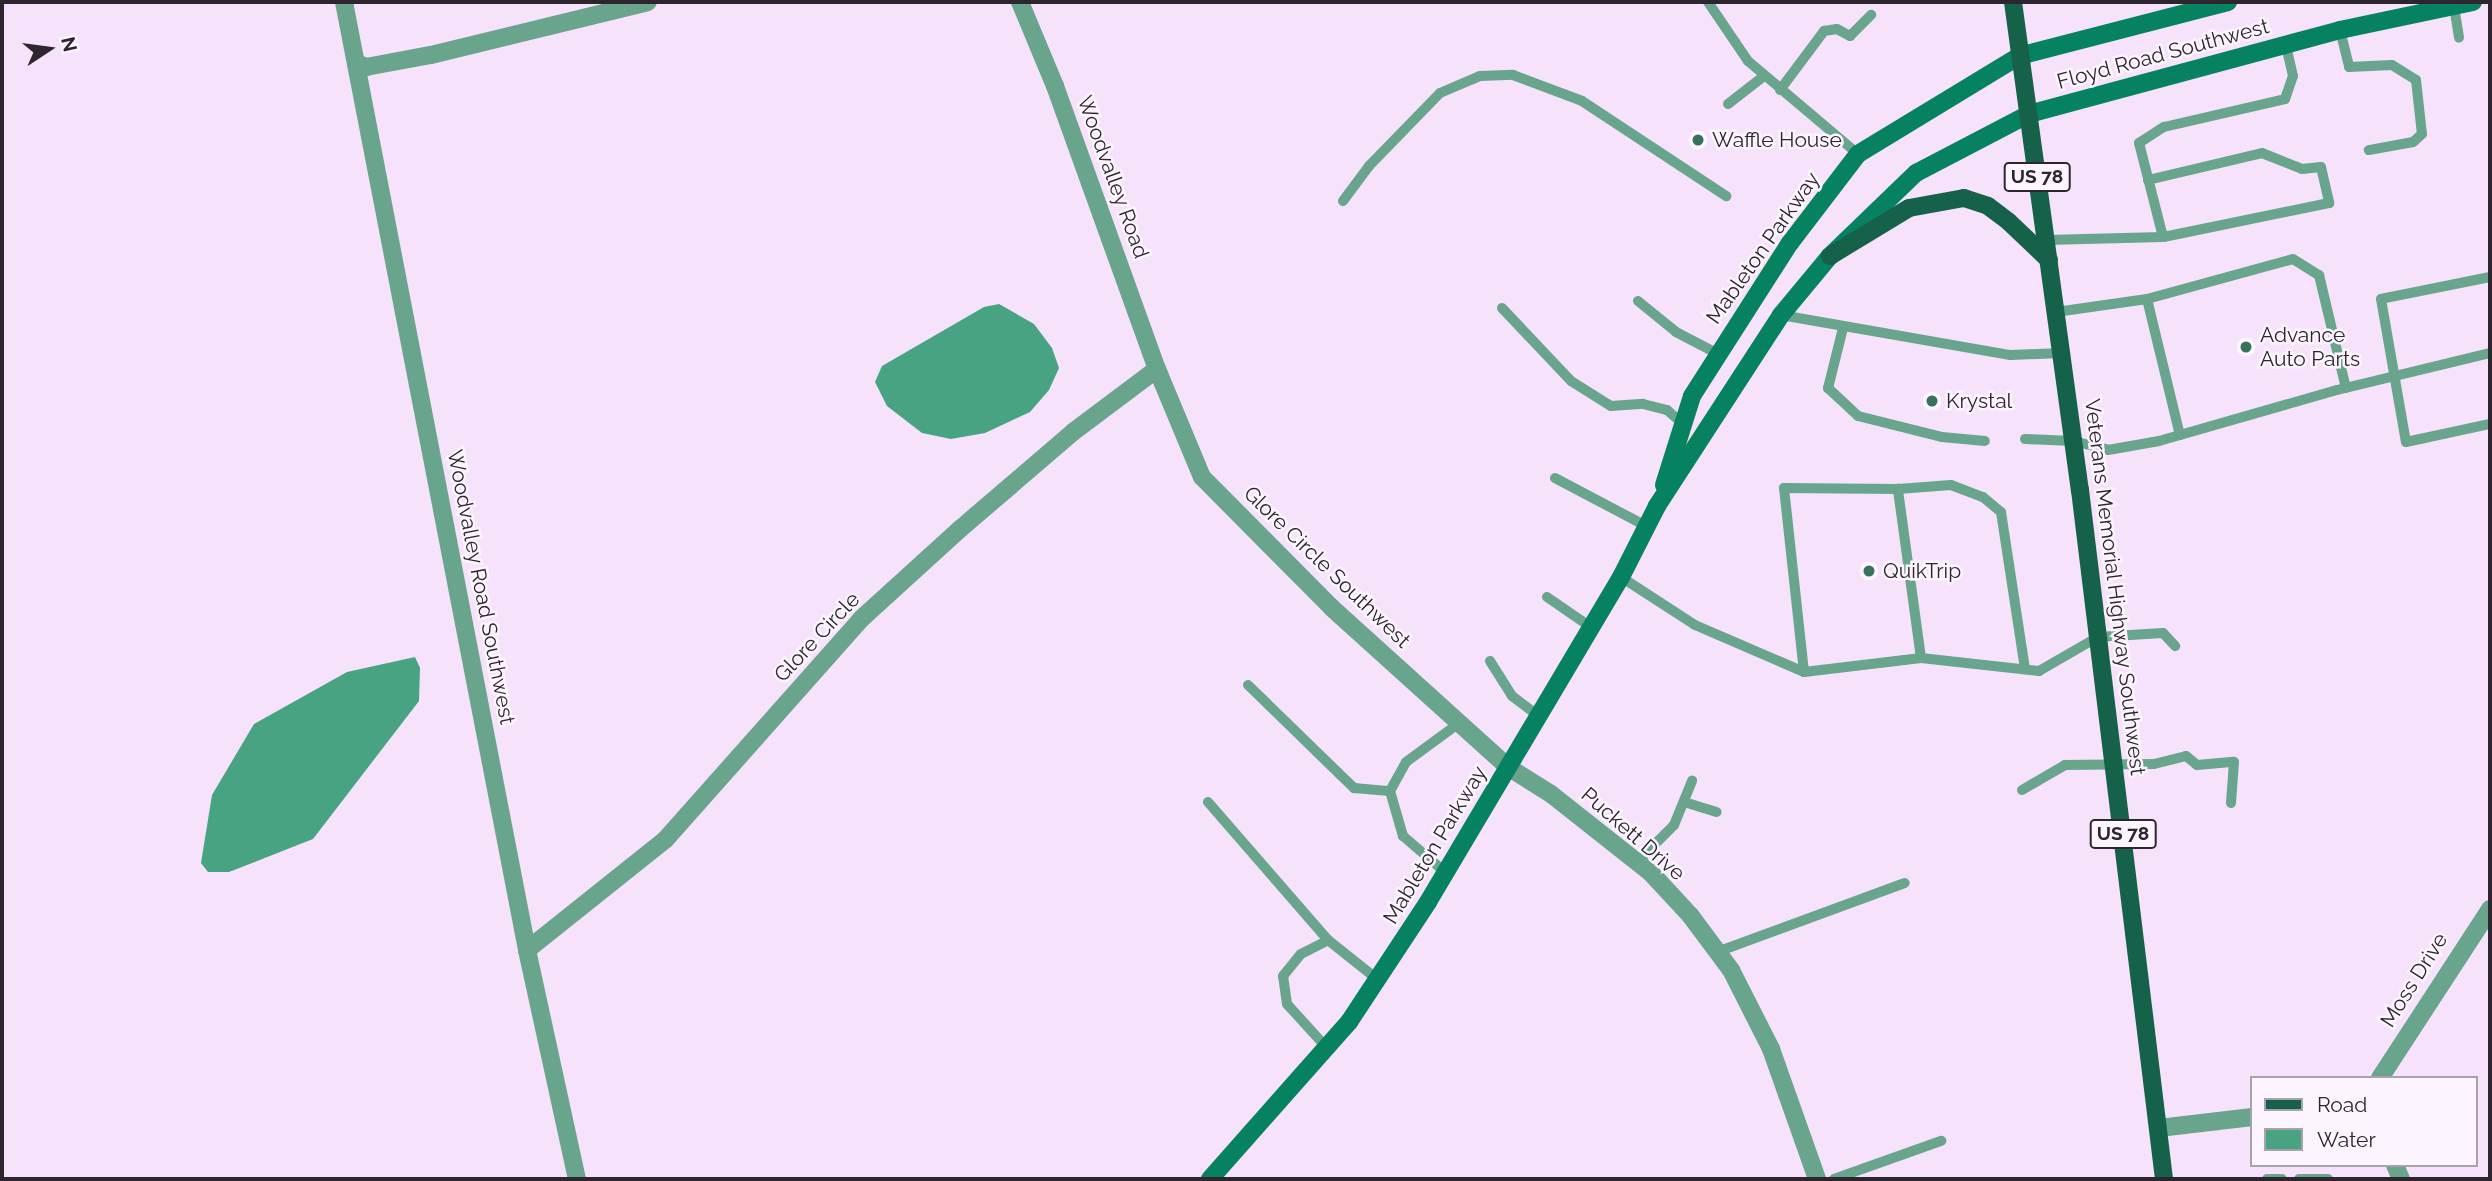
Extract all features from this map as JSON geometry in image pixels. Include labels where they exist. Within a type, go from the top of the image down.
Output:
[{"type":"main road","name":"Veterans Memorial Highway Southwest","points":[[2013,2],[2115,765],[2164,1179]]},
{"type":"main road","name":"Floyd Road Southwest","points":[[2019,56],[2228,2]]},
{"type":"main road","name":"Floyd Road Southwest","points":[[2029,114],[2340,30],[2473,2]]},
{"type":"main road","name":"Mableton Parkway","points":[[1657,506],[1692,396],[1790,243],[1858,154],[2019,56]]},
{"type":"main road","name":"Mableton Parkway","points":[[1210,1179],[1327,1048],[1377,979],[1446,873],[1536,714],[1621,577],[1657,506],[1781,315],[1830,256],[1916,173],[2029,114]]},
{"type":"main road","points":[[1830,256],[1909,208],[1964,198],[1987,206],[2010,222],[2049,260]]},
{"type":"street","name":"Woodvalley Road Southwest","points":[[344,2],[359,64],[527,950],[577,1179]]},
{"type":"street","points":[[359,64],[366,67],[431,55],[648,2]]},
{"type":"street","name":"Woodvalley Road","points":[[1020,2],[1055,86],[1157,369]]},
{"type":"street","name":"Glore Circle Southwest","points":[[1157,369],[1202,477],[1332,608],[1508,767]]},
{"type":"street","name":"Glore Circle","points":[[527,950],[665,840],[862,619],[940,547],[1073,432],[1157,369]]},
{"type":"street","name":"Puckett Drive","points":[[1508,767],[1551,794],[1637,862],[1690,915],[1717,952],[1771,1049],[1817,1179]]},
{"type":"street","name":"Moss Drive","points":[[2380,1076],[2464,943],[2490,909]]},
{"type":"street","points":[[2160,1128],[2250,1117]]},
{"type":"lane","points":[[1708,2],[1731,40],[1764,76],[1858,154]]},
{"type":"lane","points":[[2454,6],[2459,38]]},
{"type":"lane","points":[[1780,90],[1824,31],[1837,29],[1850,36],[1871,15]]},
{"type":"lane","points":[[2340,30],[2349,66],[2392,65],[2416,80],[2422,134],[2413,142],[2369,150]]},
{"type":"lane","points":[[2162,237],[2139,143],[2164,127],[2285,99],[2293,76],[2286,45]]},
{"type":"lane","points":[[1343,201],[1369,166],[1440,93],[1480,76],[1513,75],[1582,101],[1726,196]]},
{"type":"lane","points":[[1728,104],[1764,76]]},
{"type":"lane","points":[[2046,240],[2162,237],[2329,203],[2321,167],[2302,169],[2262,153],[2148,180]]},
{"type":"lane","points":[[2056,312],[2147,299],[2292,259],[2319,275],[2346,387]]},
{"type":"lane","points":[[2490,277],[2381,299],[2406,442],[2490,424]]},
{"type":"lane","points":[[2147,299],[2180,435]]},
{"type":"lane","points":[[1638,301],[1676,332],[1718,355]]},
{"type":"lane","points":[[1502,308],[1571,381],[1611,406],[1643,404],[1667,410],[1684,425]]},
{"type":"lane","points":[[1781,315],[1843,328],[2011,355],[2061,353]]},
{"type":"lane","points":[[1843,328],[1828,388],[1858,416],[1942,438],[1985,442]]},
{"type":"lane","points":[[2025,439],[2073,441],[2108,450],[2180,435],[2346,387],[2490,353]]},
{"type":"lane","points":[[1555,478],[1646,526]]},
{"type":"lane","points":[[1804,672],[1784,488],[1898,489],[1951,485],[1983,497],[2001,512],[2025,669]]},
{"type":"lane","points":[[1898,489],[1921,658]]},
{"type":"lane","points":[[1621,577],[1695,625],[1804,672],[1921,658],[2039,671],[2098,637],[2163,633],[2175,646]]},
{"type":"lane","points":[[1547,597],[1589,626]]},
{"type":"lane","points":[[1490,661],[1512,696],[1536,714]]},
{"type":"lane","points":[[1248,685],[1353,788],[1390,791]]},
{"type":"lane","points":[[1446,873],[1403,835],[1390,791],[1406,762],[1459,723]]},
{"type":"lane","points":[[2022,790],[2065,765],[2154,764],[2186,756],[2197,765],[2234,762],[2231,803]]},
{"type":"lane","points":[[1637,862],[1674,825],[1692,781]]},
{"type":"lane","points":[[1209,802],[1328,940],[1377,979]]},
{"type":"lane","points":[[1684,802],[1716,812]]},
{"type":"lane","points":[[1717,952],[1905,883]]},
{"type":"lane","points":[[1327,1048],[1287,1004],[1283,976],[1301,954],[1328,940]]},
{"type":"lane","points":[[1834,1179],[1941,1141]]},
{"type":"lane","points":[[2267,1179],[2282,1179]]},
{"type":"lane","points":[[2300,1179],[2328,1179]]},
{"type":"water","points":[[999,304],[1034,324],[1052,348],[1059,368],[1049,390],[1030,412],[985,433],[951,439],[922,433],[887,406],[875,382],[882,366],[984,307]]},
{"type":"water","points":[[415,657],[420,668],[419,701],[313,839],[229,872],[208,872],[201,863],[212,795],[254,724],[347,672]]},
{"type":"place","name":"Waffle House","points":[[1698,140]]},
{"type":"place","name":"Advance Auto Parts","points":[[2246,347]]},
{"type":"place","name":"Krystal","points":[[1932,401]]},
{"type":"place","name":"QuikTrip","points":[[1869,571]]}]
